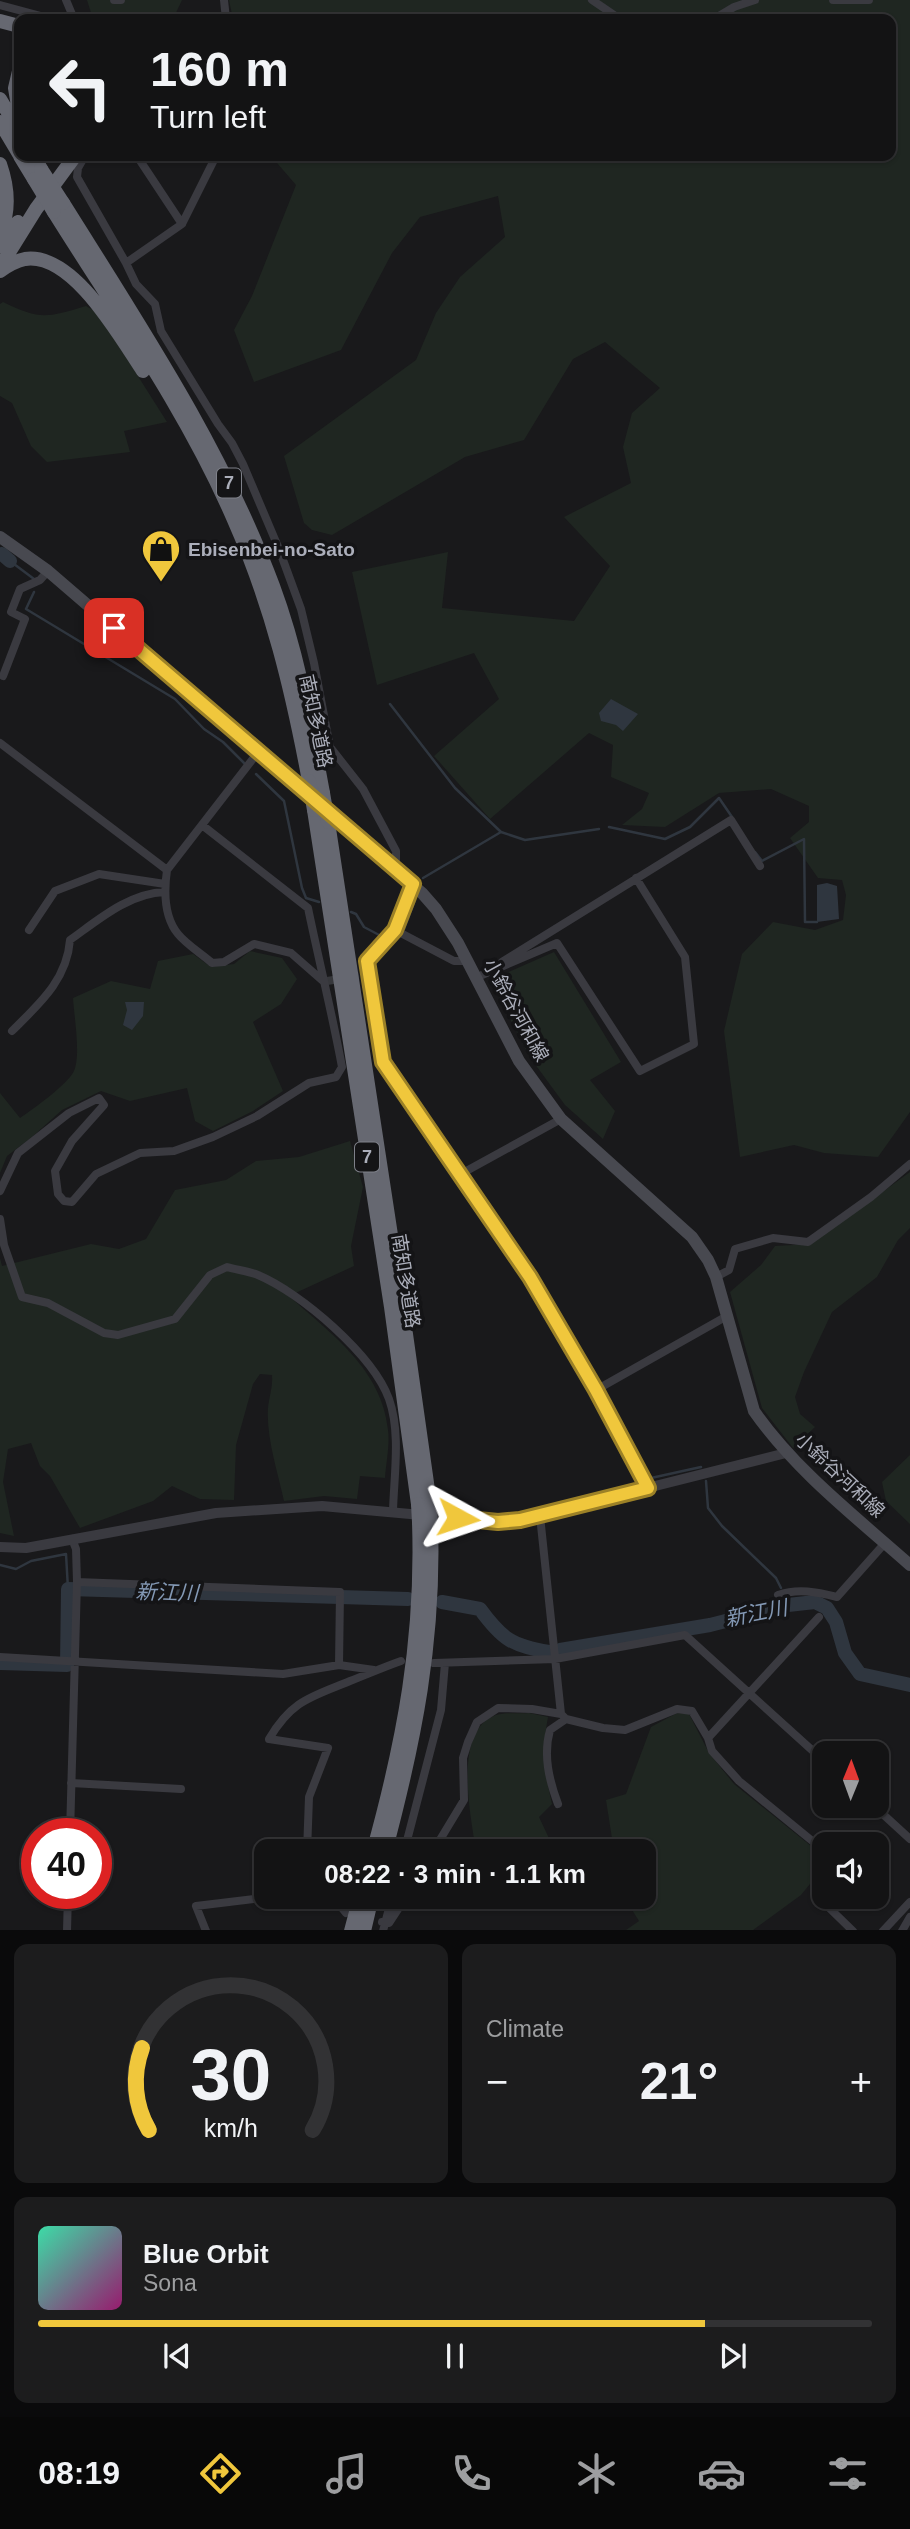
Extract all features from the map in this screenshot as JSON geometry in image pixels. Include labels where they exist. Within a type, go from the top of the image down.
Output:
[{"type":"highway","points":[[0,99],[14,123]]},
{"type":"highway","name":"南知多道路","points":[[0,122],[14,145]]},
{"type":"highway","points":[[0,246],[63,161]]},
{"type":"highway","points":[[0,269],[36,209],[71,161]]},
{"type":"highway","points":[[0,164],[7,191],[7,209],[0,234]]},
{"type":"highway","name":"南知多道路","points":[[40,164],[194,438],[234,520],[271,618],[287,672],[314,810],[424,1504]]},
{"type":"highway","name":"南知多道路","points":[[61,203],[169,375],[242,508],[261,553],[294,652],[307,706],[328,822],[405,1327],[432,1587],[425,1670],[415,1729],[388,1839]]},
{"type":"highway","points":[[0,269],[24,259],[41,260],[69,274],[113,327],[184,434],[194,438]]},
{"type":"highway","name":"南知多道路","points":[[376,1839],[394,1770],[413,1670],[425,1523]]},
{"type":"highway","points":[[351,1930],[357,1909]]},
{"type":"highway","points":[[364,1930],[369,1909]]},
{"type":"main road","name":"小鈴谷河和線","points":[[0,537],[48,571],[259,751],[397,869],[436,909],[479,976],[519,1061],[561,1119],[692,1237],[708,1260],[716,1277],[754,1411],[786,1453],[910,1565]]},
{"type":"street","points":[[114,0],[121,0]]},
{"type":"street","points":[[592,0],[613,14]]},
{"type":"street","points":[[722,14],[755,0]]},
{"type":"street","points":[[833,0],[869,0]]},
{"type":"street","points":[[0,5],[33,14]]},
{"type":"street","points":[[82,161],[77,177],[136,284],[155,304],[161,331],[243,464],[279,548],[301,609],[330,747],[363,789],[396,851],[397,869]]},
{"type":"street","points":[[140,161],[181,224]]},
{"type":"street","points":[[126,263],[181,224],[213,161]]},
{"type":"street","points":[[3,676],[25,619],[10,612],[18,592],[40,580],[48,571]]},
{"type":"street","points":[[0,743],[167,870]]},
{"type":"street","points":[[259,751],[167,870],[167,908],[177,933],[212,963],[224,962],[254,944],[292,953],[325,981]]},
{"type":"street","points":[[479,976],[731,820],[760,866]]},
{"type":"street","points":[[0,1191],[18,1153],[69,1113],[99,1098],[104,1105],[72,1141],[55,1171],[58,1194],[64,1200],[72,1202],[96,1174],[140,1153],[174,1151],[213,1137],[257,1116],[309,1083],[336,1077],[342,1067],[308,908],[202,825]]},
{"type":"street","points":[[29,930],[55,891],[99,874],[165,888]]},
{"type":"street","points":[[479,976],[557,943],[640,1071],[694,1044],[685,957],[636,878]]},
{"type":"street","points":[[413,884],[395,930],[367,961],[364,976],[383,1062],[530,1277],[596,1390],[648,1488]]},
{"type":"street","points":[[12,1031],[48,995],[68,960],[70,940],[111,910],[165,888]]},
{"type":"street","points":[[395,930],[454,961],[467,961]]},
{"type":"street","points":[[459,1175],[561,1119]]},
{"type":"street","points":[[716,1277],[729,1270],[735,1250],[773,1238],[808,1241],[871,1197],[910,1164]]},
{"type":"street","points":[[0,1219],[4,1245],[22,1297],[48,1303],[104,1333],[118,1335],[175,1319],[210,1275],[227,1267],[258,1275],[298,1297],[374,1369],[389,1399],[396,1433],[393,1511]]},
{"type":"street","points":[[596,1390],[727,1316]]},
{"type":"street","points":[[0,1547],[26,1548],[216,1513],[322,1506],[498,1522],[540,1516],[786,1453]]},
{"type":"street","points":[[540,1516],[564,1717]]},
{"type":"street","points":[[70,1818],[77,1582],[76,1549],[72,1539]]},
{"type":"street","points":[[778,1595],[813,1591],[837,1597],[885,1543]]},
{"type":"street","points":[[77,1582],[340,1592],[339,1665]]},
{"type":"street","points":[[708,1738],[819,1617]]},
{"type":"street","points":[[434,1662],[555,1659],[685,1634],[812,1750]]},
{"type":"street","points":[[0,1657],[283,1674],[339,1665],[374,1670]]},
{"type":"street","points":[[307,1839],[309,1797],[328,1748],[269,1740],[289,1712],[305,1699],[401,1661]]},
{"type":"street","points":[[407,1839],[441,1710],[445,1663]]},
{"type":"street","points":[[440,1839],[464,1800],[463,1758],[477,1722],[498,1708],[532,1709],[603,1728],[625,1730],[677,1709],[692,1711],[708,1738],[712,1751],[740,1781],[822,1849],[824,1869],[820,1898],[853,1930]]},
{"type":"street","points":[[558,1804],[549,1779],[547,1740],[550,1730],[564,1717]]},
{"type":"street","points":[[71,1783],[181,1789]]},
{"type":"street","points":[[887,1818],[910,1839]]},
{"type":"street","points":[[206,1930],[195,1906],[254,1899]]},
{"type":"street","points":[[883,1930],[910,1902]]},
{"type":"street","points":[[67,1930],[68,1909]]},
{"type":"street","points":[[343,1909],[346,1913]]},
{"type":"street","points":[[383,1925],[389,1923],[398,1909]]},
{"type":"street","points":[[902,1930],[910,1917]]},
{"type":"shaded area","points":[[87,0],[182,0],[175,14],[91,14]]},
{"type":"shaded area","points":[[229,0],[910,0],[910,1112],[878,1157],[824,1153],[794,1145],[740,1157],[724,1031],[742,954],[773,922],[815,930],[843,920],[846,895],[842,880],[818,878],[790,838],[809,822],[809,806],[771,789],[719,793],[665,827],[622,825],[642,809],[649,793],[611,777],[613,745],[589,733],[490,819],[434,756],[499,699],[474,653],[377,685],[352,572],[448,552],[442,608],[574,621],[610,566],[564,517],[631,483],[623,447],[632,413],[660,388],[605,342],[573,359],[524,440],[465,457],[332,535],[312,530],[304,523],[284,456],[416,360],[436,313],[460,277],[505,237],[498,196],[420,217],[392,253],[341,350],[254,382],[234,330],[252,296],[296,185],[275,161],[896,161],[896,14],[232,14]]},
{"type":"shaded area","points":[[3,302],[26,312],[43,315],[86,306],[98,313],[167,422],[124,431],[130,452],[47,462],[31,446],[12,403],[0,396],[0,304]]},
{"type":"shaded area","points":[[611,699],[638,714],[623,731],[616,725],[601,721],[599,713]]},
{"type":"shaded area","points":[[827,883],[837,886],[839,919],[817,922],[817,885]]},
{"type":"shaded area","points":[[250,951],[282,958],[297,979],[281,1004],[253,1022],[283,1091],[253,1111],[213,1131],[195,1121],[187,1088],[130,1101],[101,1091],[62,1110],[7,1156],[0,1173],[0,1093],[20,1118],[65,1083],[74,1071],[77,1055],[73,998],[111,981],[150,989],[158,961],[193,954],[211,967],[234,964]]},
{"type":"shaded area","points":[[554,952],[621,1062],[590,1080],[615,1111],[603,1139],[565,1105],[529,1056],[490,980]]},
{"type":"shaded area","points":[[125,1002],[144,1002],[143,1016],[132,1030],[123,1025],[127,1010]]},
{"type":"shaded area","points":[[350,1141],[363,1187],[351,1246],[354,1266],[289,1296],[352,1354],[376,1389],[384,1408],[388,1430],[385,1478],[360,1476],[357,1499],[324,1496],[284,1501],[269,1431],[268,1408],[272,1375],[260,1374],[253,1384],[236,1445],[234,1500],[200,1499],[172,1486],[153,1501],[80,1528],[50,1476],[40,1466],[31,1443],[8,1449],[3,1482],[14,1536],[0,1533],[0,1258],[2,1266],[91,1244],[119,1249],[146,1239],[175,1190],[226,1180],[256,1161],[299,1157]]},
{"type":"shaded area","points":[[910,1172],[910,1228],[898,1240],[877,1277],[832,1312],[795,1397],[800,1414],[815,1427],[793,1448],[762,1408],[730,1292],[761,1265],[775,1246],[811,1244]]},
{"type":"shaded area","points":[[910,1455],[910,1524],[886,1501],[882,1482]]},
{"type":"shaded area","points":[[529,1713],[548,1717],[545,1760],[552,1804],[539,1817],[549,1839],[474,1839],[469,1797],[469,1756],[474,1738],[482,1724],[496,1715]]},
{"type":"shaded area","points":[[677,1713],[689,1714],[709,1753],[734,1784],[812,1847],[812,1881],[801,1895],[753,1930],[626,1930],[639,1921],[632,1909],[656,1909],[656,1839],[612,1839],[606,1800],[626,1794],[651,1727]]},
{"type":"waterway","points":[[2,554],[10,561]]},
{"type":"waterway","points":[[10,561],[34,579]]},
{"type":"waterway","points":[[34,592],[26,609],[175,699],[204,729],[223,742],[245,764]]},
{"type":"waterway","points":[[390,704],[455,788],[501,832],[423,878]]},
{"type":"waterway","points":[[256,774],[284,801],[302,888],[306,898],[319,902]]},
{"type":"waterway","points":[[609,827],[665,839],[690,827],[719,798],[732,817]]},
{"type":"waterway","points":[[501,832],[525,840],[599,829]]},
{"type":"waterway","points":[[755,852],[762,861],[804,839],[805,922],[817,922]]},
{"type":"waterway","points":[[404,929],[415,900]]},
{"type":"waterway","points":[[351,912],[356,914],[364,927],[381,936]]},
{"type":"waterway","points":[[391,1062],[387,1053],[372,965],[399,935]]},
{"type":"waterway","points":[[396,1070],[460,1164]]},
{"type":"waterway","points":[[469,1177],[533,1271]]},
{"type":"waterway","points":[[538,1279],[594,1380]]},
{"type":"waterway","points":[[602,1392],[651,1478],[701,1467]]},
{"type":"waterway","points":[[706,1481],[708,1508],[722,1526],[776,1578],[781,1588]]},
{"type":"waterway","points":[[0,1565],[16,1569],[31,1561],[66,1554],[68,1589]]},
{"type":"waterway","name":"新江川","points":[[0,1663],[67,1665],[68,1589],[408,1599]]},
{"type":"waterway","points":[[785,1597],[788,1605]]},
{"type":"waterway","name":"新江川","points":[[442,1602],[480,1609],[509,1640],[549,1652]]},
{"type":"waterway","name":"新江川","points":[[560,1650],[710,1625],[788,1605],[815,1602],[827,1608],[836,1622],[845,1653],[860,1674],[910,1685]]},
{"type":"tunnel","points":[[327,981],[360,976]]},
{"type":"place","name":"Ebisenbei-no-Sato","points":[[161,583]]},
{"type":"route","points":[[114,628],[413,884],[395,930],[367,961],[383,1062],[530,1277],[596,1390],[648,1488],[520,1520],[498,1522],[458,1518]]}]
